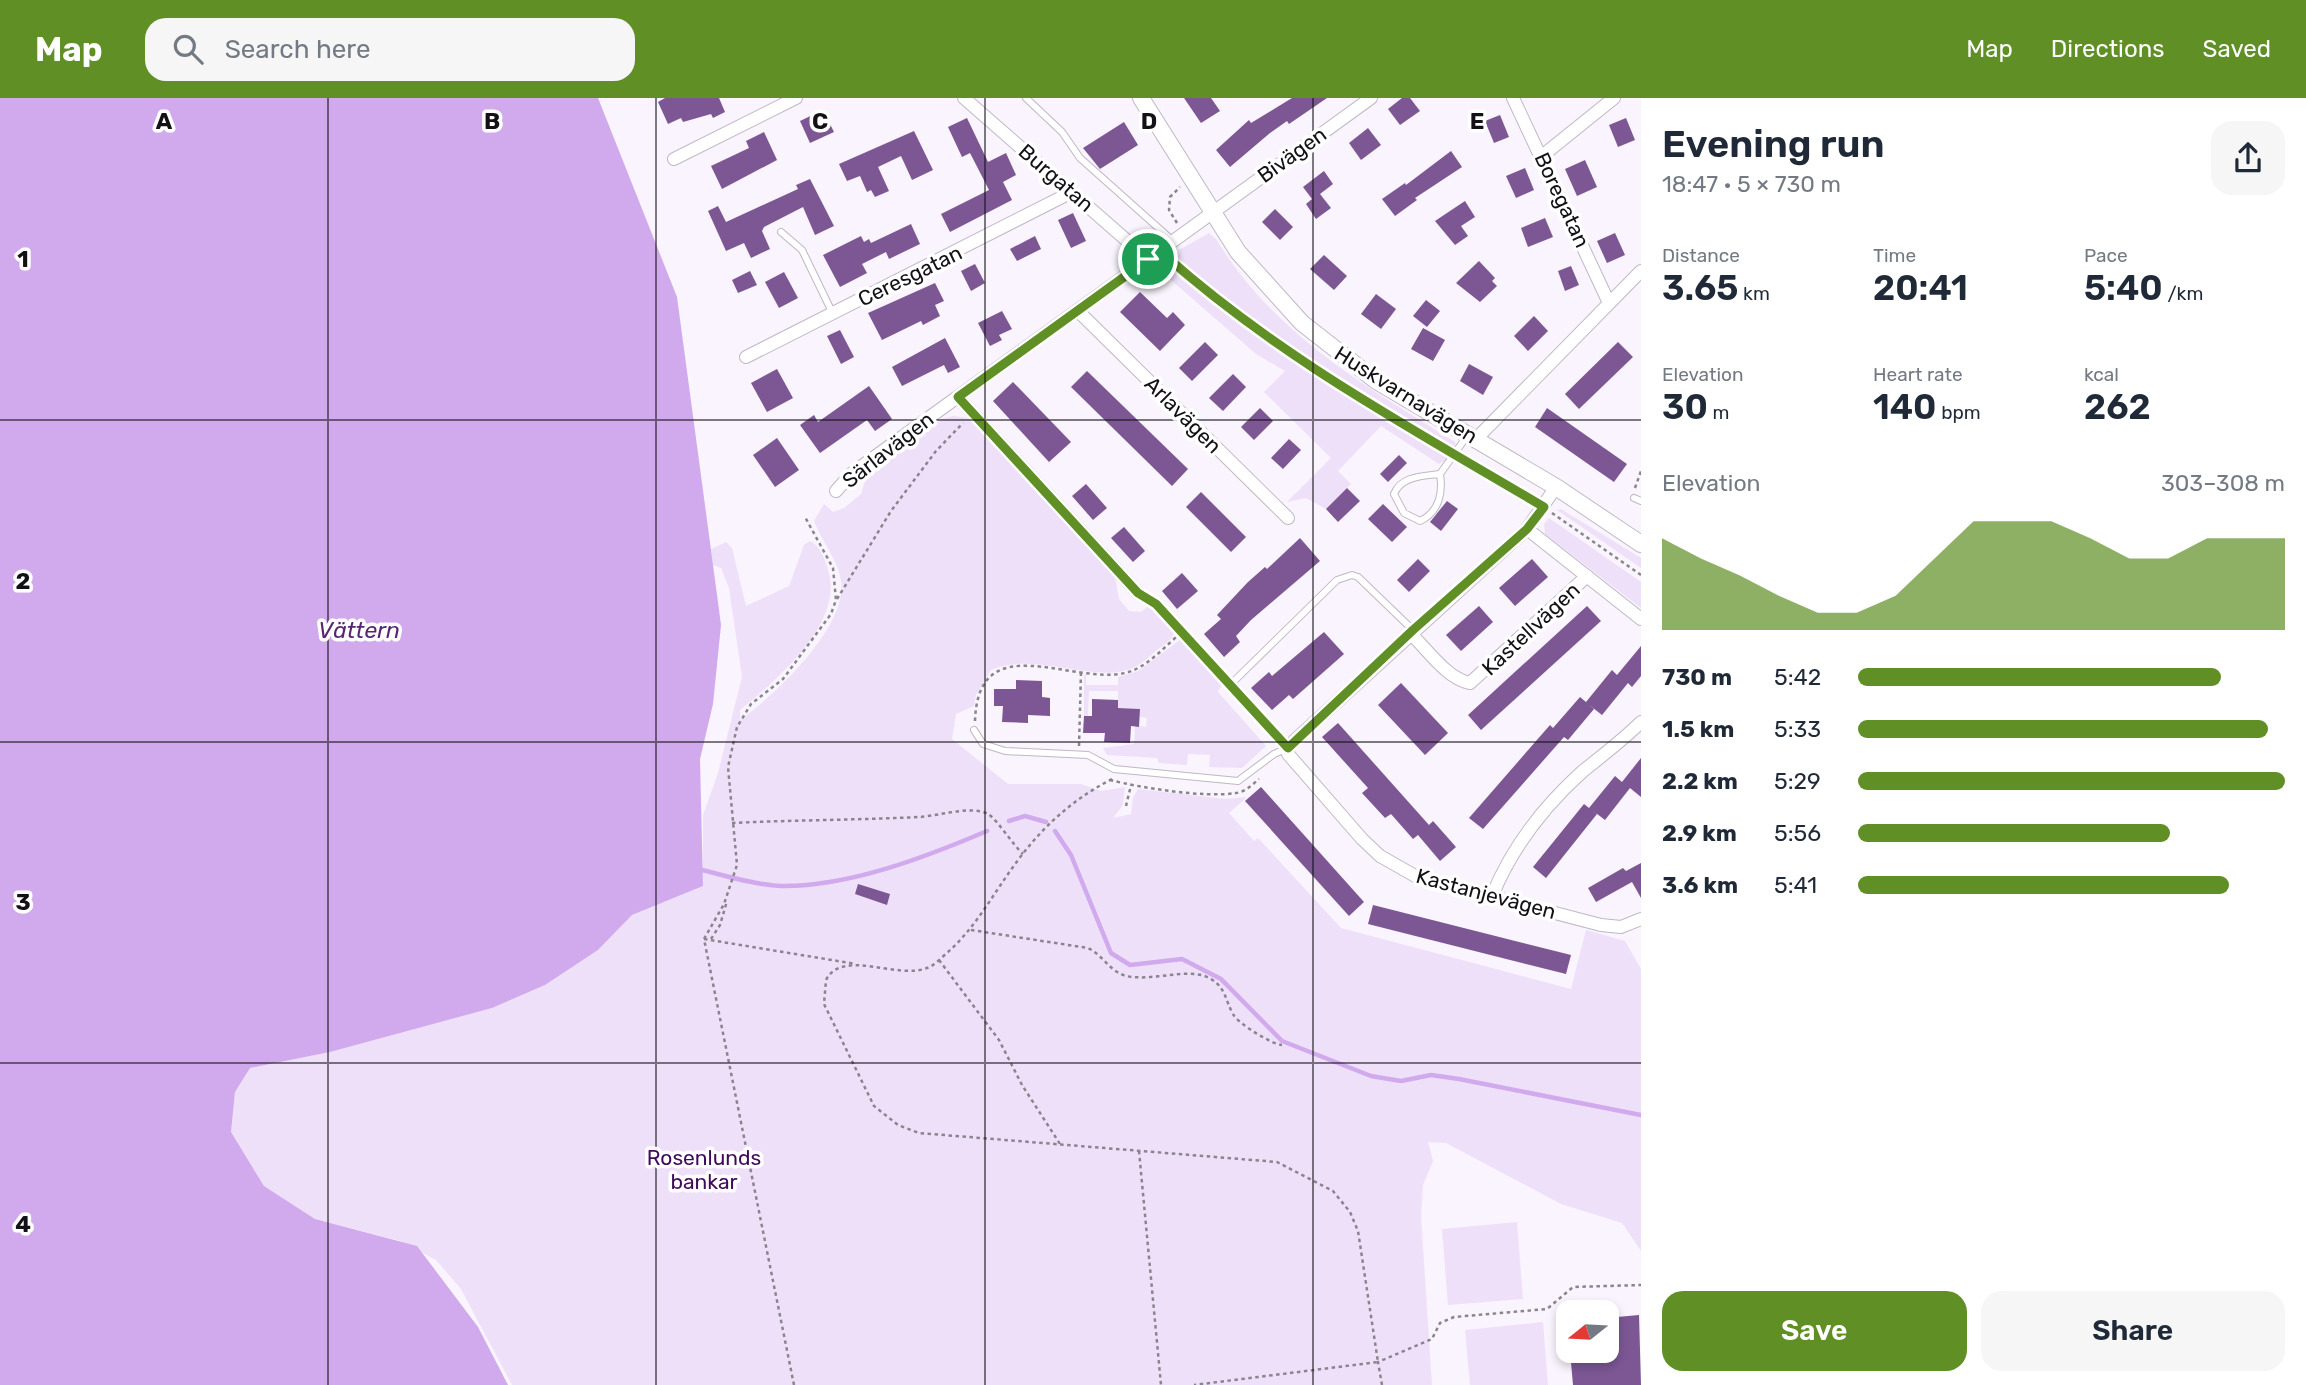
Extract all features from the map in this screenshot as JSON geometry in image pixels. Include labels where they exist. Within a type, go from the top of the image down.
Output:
[{"type":"street","points":[[674,159],[796,98]]},
{"type":"street","name":"Burgatan","points":[[964,98],[1148,259]]},
{"type":"street","name":"Huskvarnavägen","points":[[1141,98],[1238,252],[1302,323],[1375,380],[1556,487],[1641,544]]},
{"type":"street","name":"Bivägen","points":[[1213,212],[1371,98]]},
{"type":"street","name":"Boregatan","points":[[1513,98],[1609,303]]},
{"type":"street","points":[[1542,156],[1614,98]]},
{"type":"street","name":"Ceresgatan","points":[[746,357],[1072,192]]},
{"type":"street","name":"Särlavägen","points":[[836,491],[850,474],[1213,212]]},
{"type":"street","points":[[1472,437],[1641,271]]},
{"type":"street","name":"Arlavägen","points":[[1078,311],[1288,518]]},
{"type":"street","points":[[958,397],[1138,593]]},
{"type":"street","points":[[1288,748],[1412,631],[1527,529],[1556,487]]},
{"type":"street","points":[[1527,529],[1641,619]]},
{"type":"street","name":"Kastellvägen","points":[[1412,631],[1451,673],[1470,683],[1587,576]]},
{"type":"street","points":[[1492,896],[1510,857],[1547,807],[1641,722]]},
{"type":"street","name":"Kastanjevägen","points":[[1288,748],[1293,762],[1380,856],[1417,877],[1601,925],[1621,927],[1641,919]]},
{"type":"lane","points":[[1026,98],[1062,132],[1080,158],[1173,241]]},
{"type":"lane","points":[[781,232],[797,243],[833,314]]},
{"type":"lane","points":[[1440,474],[1442,493],[1432,512],[1420,521],[1404,513],[1394,495],[1396,488],[1406,480],[1440,474],[1472,437]]},
{"type":"lane","points":[[974,730],[983,744],[993,748],[1088,755],[1114,769],[1238,781],[1274,754],[1288,748],[1230,685],[1344,576],[1358,577],[1412,631]]},
{"type":"path","points":[[1160,251],[1216,299],[1274,342],[1351,393],[1544,507],[1641,575]]},
{"type":"path","points":[[711,939],[720,925],[737,865],[728,767],[743,714],[783,679],[831,614],[836,600],[918,473],[973,413]]},
{"type":"path","points":[[1637,500],[1632,495],[1641,471]]},
{"type":"path","points":[[805,517],[833,568],[836,600]]},
{"type":"path","points":[[1138,593],[1156,604],[1230,685]]},
{"type":"path","points":[[974,730],[979,692],[985,679],[993,673],[1012,665],[1116,674],[1135,670],[1182,632]]},
{"type":"path","points":[[1079,755],[1081,672]]},
{"type":"path","points":[[704,939],[902,971],[927,968],[939,960],[969,930],[1023,854],[1070,804],[1110,780]]},
{"type":"path","points":[[1126,806],[1131,785]]},
{"type":"path","points":[[732,823],[919,817],[976,811],[988,813],[997,820],[1007,839],[1023,854]]},
{"type":"path","points":[[728,892],[704,939],[794,1385]]},
{"type":"path","points":[[969,930],[1088,948],[1102,955],[1111,969],[1130,976],[1152,979],[1201,974],[1221,986],[1237,1020],[1277,1045],[1282,1045]]},
{"type":"path","points":[[939,960],[999,1040],[1022,1085],[1060,1144]]},
{"type":"path","points":[[860,965],[839,968],[828,976],[823,989],[824,1004],[874,1107],[898,1125],[919,1133],[1277,1162],[1333,1191],[1350,1212],[1358,1231],[1382,1385]]},
{"type":"path","points":[[1139,1150],[1161,1385]]},
{"type":"path","points":[[1194,1385],[1378,1362],[1432,1339],[1440,1323],[1454,1317],[1547,1309],[1573,1287],[1641,1285]]},
{"type":"green space","points":[[1209,233],[1239,273],[1293,330],[1354,378],[1455,442],[1456,447],[1274,339],[1207,287],[1177,258],[1179,250]]},
{"type":"green space","points":[[1164,261],[1265,341],[1443,449],[1447,459],[1439,464],[1381,426],[1338,471],[1351,484],[1326,509],[1306,498],[1287,502],[1331,458],[1264,392],[1285,371],[1256,354],[1156,267]]},
{"type":"green space","name":"Rosenlunds bankar","points":[[953,416],[967,418],[1115,577],[1119,599],[1129,611],[1141,612],[1151,604],[1175,631],[1168,642],[1144,661],[1119,672],[1102,673],[1027,664],[991,670],[976,695],[974,706],[956,714],[952,739],[1008,784],[1081,784],[1101,791],[1125,787],[1123,805],[1113,818],[1131,814],[1133,798],[1138,789],[1226,799],[1247,797],[1229,813],[1254,841],[1258,838],[1341,928],[1571,989],[1586,930],[1625,941],[1641,969],[1641,1251],[1622,1223],[1561,1204],[1446,1143],[1428,1142],[1433,1161],[1423,1185],[1421,1216],[1432,1385],[512,1385],[461,1289],[436,1260],[400,1241],[315,1219],[264,1186],[231,1132],[235,1092],[250,1068],[330,1052],[492,1008],[545,985],[598,950],[632,915],[703,886],[703,815],[718,773],[742,677],[729,588],[721,568],[713,565],[711,549],[726,542],[732,548],[746,606],[789,586],[804,545],[810,541],[823,556],[831,587],[827,607],[818,628],[805,647],[789,666],[740,710],[740,720],[789,677],[822,638],[833,618],[840,598],[841,580],[836,564],[814,521],[824,504],[833,512],[844,508],[861,494],[867,475],[942,419]]},
{"type":"green space","points":[[1561,509],[1641,558],[1641,568],[1557,510]]},
{"type":"green space","points":[[1549,518],[1641,582],[1641,608],[1545,534],[1544,524]]},
{"type":"green space","points":[[1180,640],[1184,640],[1223,682],[1218,692],[1266,746],[1242,768],[1209,767],[1210,755],[1188,754],[1187,765],[1159,763],[1157,758],[1107,755],[1103,748],[1134,744],[1135,726],[1146,727],[1147,718],[1140,717],[1140,709],[1118,708],[1118,691],[1089,691],[1088,716],[1084,716],[1084,675],[1086,685],[1118,685],[1118,677],[1138,671]]},
{"type":"green space","points":[[1517,1222],[1523,1299],[1448,1305],[1442,1229]]},
{"type":"green space","points":[[1543,1322],[1548,1385],[1470,1385],[1465,1330]]},
{"type":"water","name":"Vättern","points":[[0,98],[598,98],[677,297],[721,625],[713,704],[700,759],[703,886],[632,915],[598,950],[545,985],[492,1008],[330,1052],[250,1068],[235,1092],[231,1132],[264,1186],[315,1219],[417,1246],[478,1327],[508,1385],[0,1385]]},
{"type":"building","points":[[665,98],[719,98],[725,112],[713,118],[711,114],[683,122],[681,118],[668,124],[658,102]]},
{"type":"building","points":[[1184,98],[1211,98],[1220,111],[1201,123]]},
{"type":"building","points":[[1292,98],[1327,98],[1289,124],[1287,121],[1270,133],[1230,167],[1216,150],[1249,120],[1251,123]]},
{"type":"building","points":[[1402,98],[1410,98],[1420,111],[1400,125],[1388,109]]},
{"type":"building","points":[[823,110],[834,132],[810,143],[800,121]]},
{"type":"building","points":[[1500,115],[1509,137],[1494,143],[1485,121]]},
{"type":"building","points":[[967,118],[988,162],[1006,153],[1016,175],[1003,182],[1012,200],[950,232],[941,214],[989,190],[970,153],[962,157],[948,127]]},
{"type":"building","points":[[1626,118],[1635,140],[1618,147],[1609,125]]},
{"type":"building","points":[[1124,122],[1138,145],[1100,169],[1083,148]]},
{"type":"building","points":[[1368,128],[1381,145],[1361,160],[1349,143]]},
{"type":"building","points":[[914,131],[933,170],[912,180],[901,156],[878,167],[889,191],[875,197],[871,190],[867,192],[860,176],[847,181],[839,164]]},
{"type":"building","points":[[764,132],[777,160],[722,189],[711,166],[749,148],[746,141]]},
{"type":"building","points":[[1451,151],[1462,167],[1415,198],[1417,200],[1395,216],[1382,199],[1405,183],[1406,185]]},
{"type":"building","points":[[1585,160],[1597,187],[1577,196],[1565,169]]},
{"type":"building","points":[[1525,168],[1534,190],[1516,198],[1506,176]]},
{"type":"building","points":[[1324,171],[1333,184],[1320,194],[1331,208],[1316,219],[1306,204],[1312,199],[1303,187]]},
{"type":"building","points":[[810,179],[834,226],[815,235],[803,207],[764,227],[762,231],[770,249],[751,258],[744,243],[726,251],[708,211],[718,206],[726,222],[798,189],[796,185]]},
{"type":"building","points":[[1465,201],[1475,217],[1461,226],[1468,236],[1455,245],[1435,221]]},
{"type":"building","points":[[1275,209],[1293,227],[1280,240],[1262,222]]},
{"type":"building","points":[[1073,213],[1086,241],[1071,248],[1058,220]]},
{"type":"building","points":[[1545,218],[1553,237],[1528,247],[1521,228]]},
{"type":"building","points":[[911,224],[920,244],[889,259],[886,252],[862,264],[867,273],[840,287],[823,255],[861,236],[864,242],[869,239],[871,243]]},
{"type":"building","points":[[1615,233],[1625,255],[1607,263],[1597,241]]},
{"type":"building","points":[[1035,236],[1041,249],[1017,261],[1010,249]]},
{"type":"building","points":[[1324,255],[1347,276],[1334,290],[1310,269]]},
{"type":"building","points":[[1479,261],[1495,278],[1492,281],[1497,286],[1480,302],[1456,283]]},
{"type":"building","points":[[975,264],[985,283],[971,291],[961,271]]},
{"type":"building","points":[[1571,266],[1579,285],[1565,291],[1558,271]]},
{"type":"building","points":[[750,271],[757,285],[738,293],[732,280]]},
{"type":"building","points":[[784,272],[798,298],[779,308],[765,282]]},
{"type":"building","points":[[935,283],[944,301],[935,305],[940,316],[923,325],[921,321],[882,340],[868,313]]},
{"type":"building","points":[[1140,292],[1167,318],[1173,312],[1185,325],[1160,351],[1120,312]]},
{"type":"building","points":[[1376,294],[1396,309],[1381,329],[1361,314]]},
{"type":"building","points":[[1426,300],[1440,311],[1427,327],[1413,316]]},
{"type":"building","points":[[1002,311],[1012,329],[999,335],[1002,340],[990,346],[978,323]]},
{"type":"building","points":[[1534,316],[1548,331],[1528,351],[1514,336]]},
{"type":"building","points":[[1423,328],[1445,340],[1433,361],[1411,349]]},
{"type":"building","points":[[840,330],[854,357],[841,364],[827,336]]},
{"type":"building","points":[[945,338],[960,367],[948,373],[944,365],[902,386],[892,367]]},
{"type":"building","points":[[1205,342],[1218,355],[1192,381],[1179,368]]},
{"type":"building","points":[[1618,342],[1633,357],[1579,409],[1565,394]]},
{"type":"building","points":[[1469,364],[1493,377],[1483,395],[1460,381]]},
{"type":"building","points":[[777,369],[793,398],[767,412],[751,383]]},
{"type":"building","points":[[1087,371],[1188,469],[1172,486],[1071,387]]},
{"type":"building","points":[[1233,374],[1246,387],[1223,411],[1209,398]]},
{"type":"building","points":[[1013,382],[1071,442],[1049,462],[993,401]]},
{"type":"building","points":[[869,386],[892,419],[875,431],[867,420],[820,453],[800,425],[814,415],[818,422]]},
{"type":"building","points":[[1260,408],[1273,421],[1254,440],[1241,427]]},
{"type":"building","points":[[1547,408],[1627,464],[1614,482],[1535,427]]},
{"type":"building","points":[[777,438],[799,470],[775,487],[753,455]]},
{"type":"building","points":[[1289,439],[1301,450],[1283,469],[1271,458]]},
{"type":"building","points":[[1399,455],[1407,463],[1388,482],[1380,474]]},
{"type":"building","points":[[1086,484],[1107,508],[1093,520],[1072,496]]},
{"type":"building","points":[[1347,488],[1360,501],[1338,522],[1326,509]]},
{"type":"building","points":[[1201,492],[1246,537],[1231,552],[1186,507]]},
{"type":"building","points":[[1447,501],[1458,509],[1441,531],[1430,522]]},
{"type":"building","points":[[1383,504],[1407,527],[1392,542],[1368,519]]},
{"type":"building","points":[[1124,527],[1145,551],[1133,562],[1111,538]]},
{"type":"building","points":[[1300,538],[1320,561],[1251,620],[1236,636],[1240,642],[1224,657],[1204,634],[1221,619],[1217,615],[1248,582],[1265,567],[1267,569]]},
{"type":"building","points":[[1418,559],[1430,571],[1409,592],[1397,580]]},
{"type":"building","points":[[1532,559],[1548,577],[1515,606],[1499,588]]},
{"type":"building","points":[[1182,573],[1198,591],[1177,609],[1162,591]]},
{"type":"building","points":[[1479,606],[1493,622],[1461,651],[1446,635]]},
{"type":"building","points":[[1587,606],[1601,621],[1481,730],[1468,715]]},
{"type":"building","points":[[1324,632],[1344,654],[1293,699],[1289,695],[1272,710],[1251,688],[1269,672],[1272,676]]},
{"type":"building","points":[[1641,646],[1641,676],[1632,687],[1628,683],[1602,715],[1588,704],[1594,709],[1568,740],[1564,737],[1483,829],[1469,818],[1550,725],[1553,728],[1580,697],[1586,702],[1612,670],[1617,675]]},
{"type":"building","points":[[1016,680],[1042,681],[1042,697],[1050,698],[1050,716],[1028,715],[1028,723],[1002,722],[1003,706],[994,706],[994,689],[1016,689]]},
{"type":"building","points":[[1401,683],[1448,733],[1425,755],[1378,705]]},
{"type":"building","points":[[1092,699],[1118,700],[1118,708],[1140,709],[1139,727],[1131,726],[1130,743],[1104,742],[1105,733],[1083,733],[1084,716],[1092,716]]},
{"type":"building","points":[[1338,723],[1429,825],[1433,821],[1456,847],[1440,861],[1418,835],[1413,839],[1391,814],[1385,818],[1362,793],[1368,788],[1322,737]]},
{"type":"building","points":[[1641,758],[1641,797],[1630,788],[1605,820],[1592,810],[1597,814],[1546,878],[1533,867],[1584,804],[1589,808],[1615,776],[1622,782]]},
{"type":"building","points":[[1261,787],[1364,902],[1349,916],[1245,801]]},
{"type":"building","points":[[1641,863],[1641,898],[1632,882],[1596,902],[1588,888],[1623,868],[1626,871]]},
{"type":"building","points":[[858,884],[890,894],[887,905],[855,894]]},
{"type":"building","points":[[1373,905],[1571,955],[1566,974],[1368,924]]},
{"type":"building","points":[[1639,1315],[1641,1385],[1573,1385],[1571,1363],[1619,1363],[1619,1317]]},
{"type":"waterway","points":[[1009,821],[1025,816],[1046,822]]},
{"type":"waterway","points":[[702,870],[771,885],[807,885],[886,869],[987,831]]},
{"type":"waterway","points":[[1055,831],[1071,855],[1111,953],[1130,965],[1182,959],[1221,979],[1282,1041],[1371,1076],[1401,1081],[1431,1075],[1459,1079],[1641,1115]]},
{"type":"route","points":[[1160,251],[1216,299],[1274,342],[1351,393],[1544,507],[1527,529],[1413,630],[1288,748],[1156,604],[1138,593],[958,397],[1148,259],[1160,251]]}]
